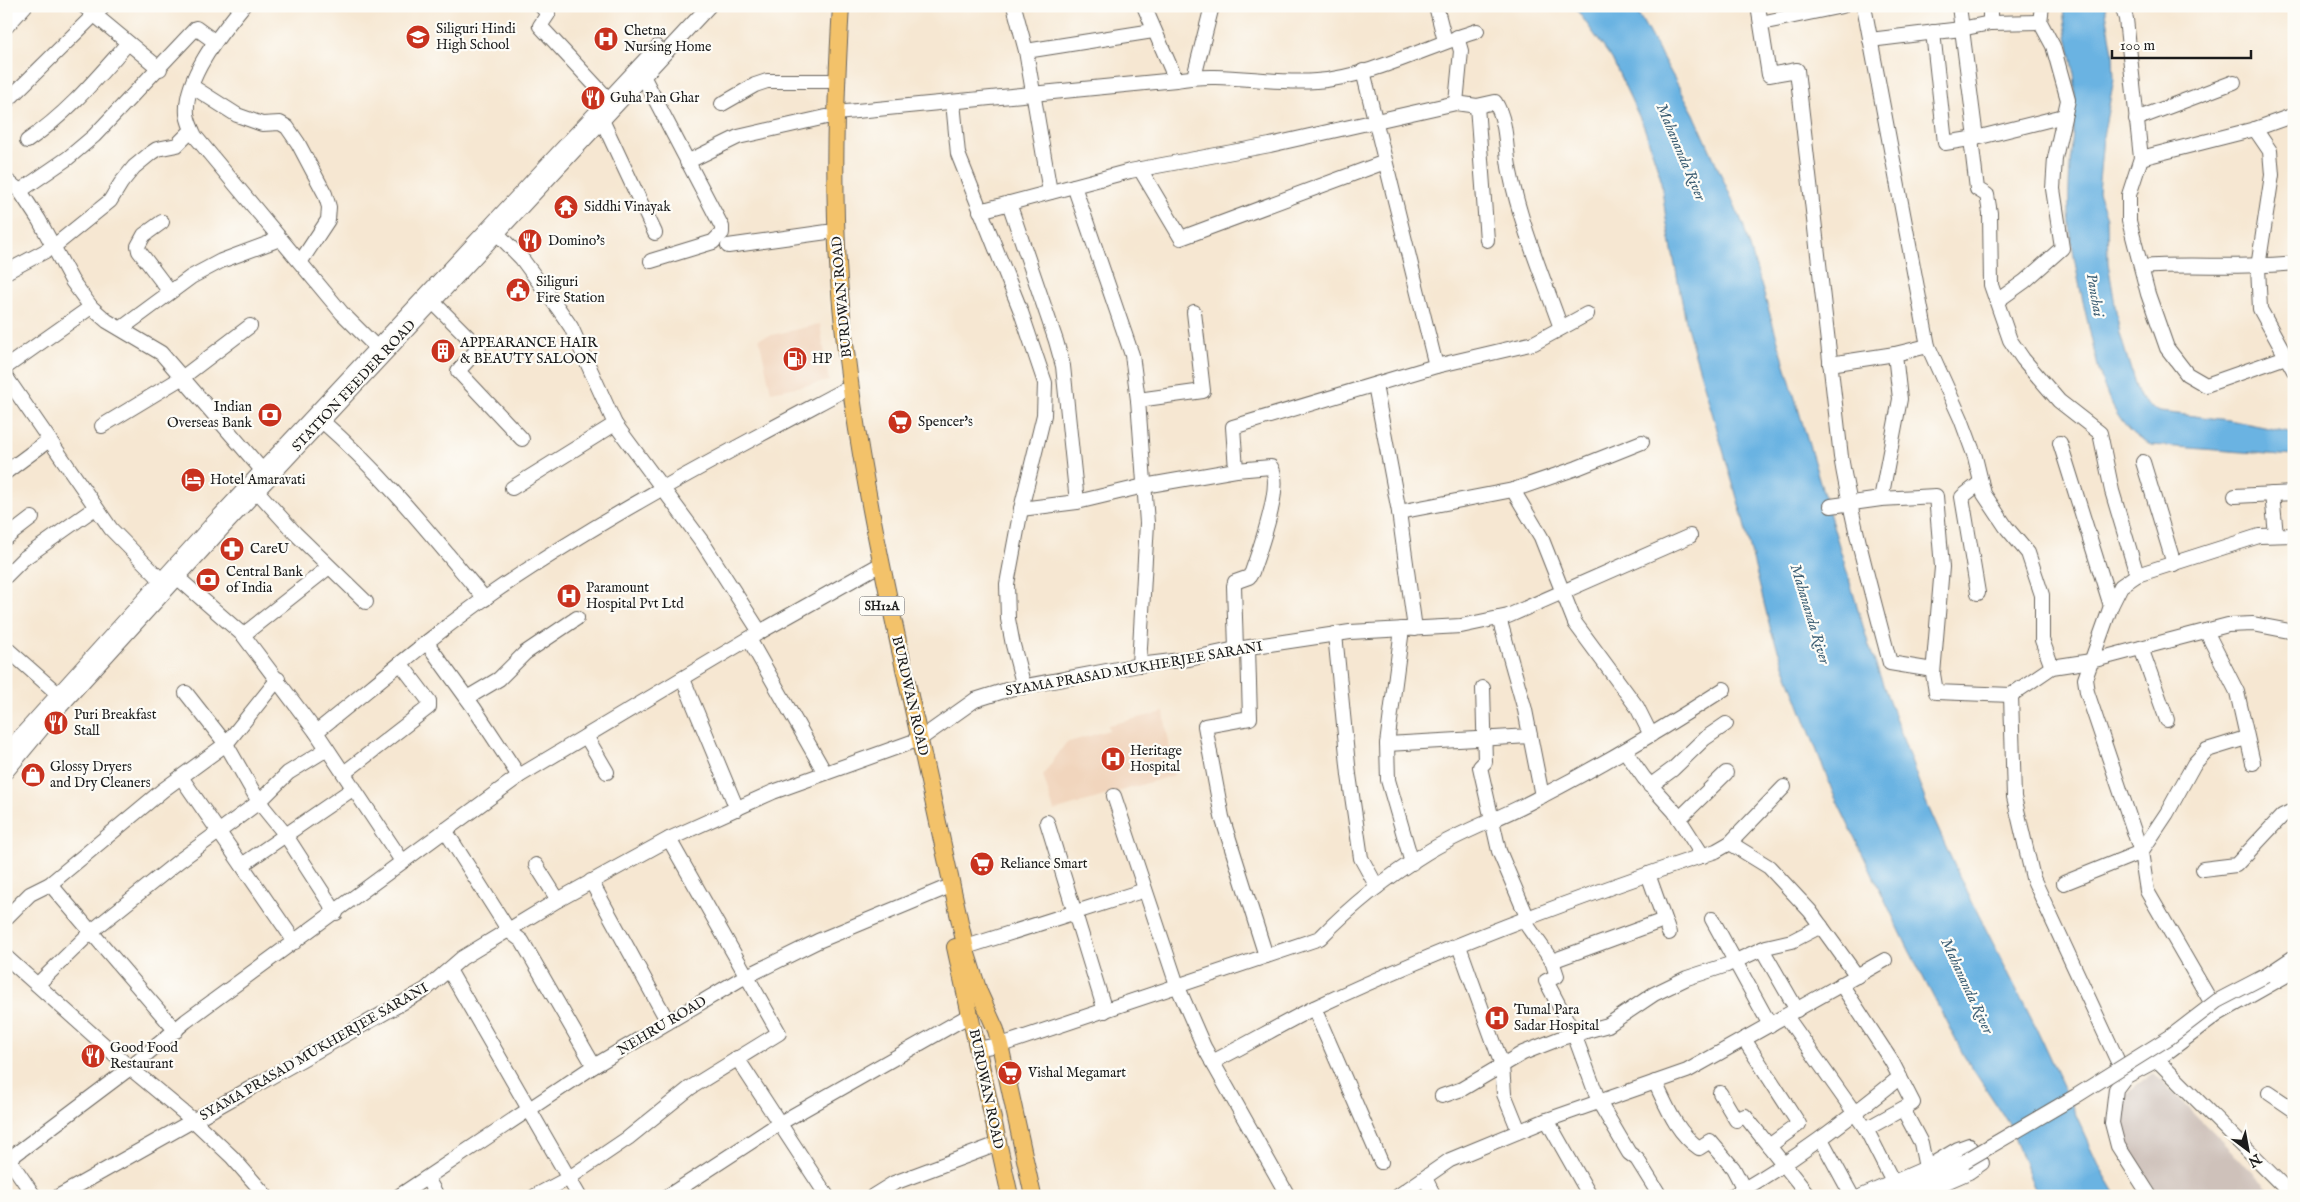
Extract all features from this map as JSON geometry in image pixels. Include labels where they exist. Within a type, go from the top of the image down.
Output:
[{"type":"main road","name":"BURDWAN ROAD","points":[[831,6],[828,81],[841,304],[877,566]]},
{"type":"main road","name":"BURDWAN ROAD","points":[[841,6],[831,115],[827,232],[832,303],[851,456],[948,887],[970,1015],[1010,1196]]},
{"type":"main road","name":"BURDWAN ROAD","points":[[948,887],[979,992],[996,1030],[1033,1196]]},
{"type":"street","points":[[6,27],[25,6]]},
{"type":"street","points":[[84,6],[99,11],[128,43],[160,69]]},
{"type":"street","points":[[243,6],[214,41],[198,71],[187,115],[192,130],[342,313],[377,348]]},
{"type":"street","points":[[541,6],[548,14],[540,26],[608,100]]},
{"type":"street","name":"STATION FEEDER ROAD","points":[[6,752],[57,694],[257,491],[265,475],[322,421],[433,302],[493,229],[608,100],[696,6]]},
{"type":"street","name":"STATION FEEDER ROAD","points":[[6,772],[169,582],[377,348],[602,120],[709,6]]},
{"type":"street","points":[[1014,6],[1026,52],[1050,192]]},
{"type":"street","points":[[1144,6],[1153,31],[1176,80]]},
{"type":"street","points":[[1194,77],[1212,6]]},
{"type":"street","points":[[1436,6],[1451,39],[1461,51],[1456,103]]},
{"type":"street","points":[[1758,6],[1768,75],[1796,70],[1841,457],[1849,504],[1890,662],[1933,670]]},
{"type":"street","points":[[1761,23],[1842,6]]},
{"type":"street","points":[[1864,6],[1928,346],[1961,419],[1975,457],[1984,494],[2006,527],[2028,553],[2042,595],[2042,640],[2052,667]]},
{"type":"street","points":[[1959,6],[1974,138],[1977,189],[1987,196],[1990,213],[1992,285],[1997,301],[2010,340],[2023,359],[2059,401],[2100,433],[2112,491],[2137,575]]},
{"type":"street","points":[[1990,6],[1990,23]]},
{"type":"street","points":[[1997,301],[2025,281],[2062,248],[2053,189],[2055,158],[2068,100],[2053,46],[2040,22],[2042,6]]},
{"type":"street","points":[[2122,6],[2126,19],[2141,158],[2129,195],[2130,221],[2167,348],[2187,374],[2206,385],[2286,358]]},
{"type":"street","points":[[6,102],[99,11]]},
{"type":"street","points":[[1870,40],[1961,29],[1990,23],[2040,22]]},
{"type":"street","points":[[20,191],[68,158],[94,136],[160,69],[196,28],[214,41]]},
{"type":"street","points":[[1026,52],[1153,31]]},
{"type":"street","points":[[687,162],[738,137],[831,115],[1194,77],[1300,82],[1318,81],[1363,71],[1477,31]]},
{"type":"street","points":[[1933,32],[1945,143],[1974,138],[2064,116]]},
{"type":"street","points":[[27,142],[49,127],[75,102],[128,43]]},
{"type":"street","points":[[1363,71],[1436,366]]},
{"type":"street","points":[[643,76],[720,223],[722,233],[712,242],[651,261]]},
{"type":"street","points":[[722,104],[755,85],[767,81],[828,81]]},
{"type":"street","points":[[2136,119],[2234,82]]},
{"type":"street","points":[[193,87],[237,115],[262,124],[280,123],[287,127],[298,143],[325,194],[329,207],[328,220],[301,261]]},
{"type":"street","points":[[953,102],[958,154],[1020,309],[1045,383],[1044,415],[1021,509],[1007,584],[1008,619],[1024,686]]},
{"type":"street","points":[[980,211],[1140,169],[1270,145],[1456,103],[1477,106],[1494,102],[1499,109],[1505,131],[1510,171],[1526,233],[1561,328]]},
{"type":"street","points":[[1477,106],[1487,240]]},
{"type":"street","points":[[2141,158],[2256,129],[2294,115]]},
{"type":"street","points":[[602,120],[655,233]]},
{"type":"street","points":[[2256,129],[2270,151],[2272,175],[2258,267],[2260,309],[2294,371]]},
{"type":"street","points":[[6,272],[53,247],[110,201],[130,172],[151,153],[157,149],[177,145],[192,130]]},
{"type":"street","points":[[1140,169],[1180,238],[1385,162]]},
{"type":"street","points":[[6,180],[20,191],[39,220],[72,282],[91,307],[107,321],[122,328],[161,353],[265,475]]},
{"type":"street","points":[[1074,186],[1132,355],[1138,400],[1147,522],[1139,665]]},
{"type":"street","points":[[1009,203],[1063,366],[1077,502]]},
{"type":"street","points":[[162,222],[144,236],[138,246],[139,251],[170,292]]},
{"type":"street","points":[[493,229],[522,259],[570,327],[615,424],[703,543],[755,636],[825,773]]},
{"type":"street","points":[[728,246],[827,232]]},
{"type":"street","points":[[122,328],[191,276],[221,261],[280,239]]},
{"type":"street","points":[[2142,267],[2189,264],[2258,267],[2294,263]]},
{"type":"street","points":[[433,302],[479,348],[458,370],[522,439]]},
{"type":"street","points":[[6,367],[91,307]]},
{"type":"street","points":[[1138,400],[1203,391],[1194,312]]},
{"type":"street","points":[[1236,470],[1233,427],[1436,366],[1534,343],[1587,314]]},
{"type":"street","points":[[102,426],[183,377],[250,326]]},
{"type":"street","points":[[1830,364],[1894,354],[1928,346]]},
{"type":"street","points":[[1881,499],[1900,399],[1894,354]]},
{"type":"street","points":[[6,377],[111,529],[169,582],[243,635],[278,679],[316,732],[402,861]]},
{"type":"street","points":[[1375,385],[1399,512],[1408,629],[1387,744],[1388,780],[1412,862]]},
{"type":"street","points":[[316,732],[485,599],[661,488],[842,391]]},
{"type":"street","points":[[322,421],[355,450],[402,499],[485,599]]},
{"type":"street","points":[[512,488],[615,424]]},
{"type":"street","points":[[6,472],[49,440]]},
{"type":"street","points":[[1399,512],[1513,490],[1642,442]]},
{"type":"street","points":[[2060,443],[2111,606]]},
{"type":"street","points":[[2143,462],[2174,564]]},
{"type":"street","points":[[1021,509],[1077,502],[1144,486],[1236,470],[1271,467],[1274,471],[1273,505],[1252,572],[1249,577],[1235,582],[1234,586],[1250,718],[1205,726],[1222,817],[1266,956]]},
{"type":"street","points":[[1978,593],[1962,497],[1981,482]]},
{"type":"street","points":[[1513,490],[1541,537],[1575,623],[1637,708],[1651,735]]},
{"type":"street","points":[[257,491],[295,533],[366,602]]},
{"type":"street","points":[[2235,496],[2294,493]]},
{"type":"street","points":[[2272,494],[2276,535]]},
{"type":"street","points":[[1831,506],[1881,499],[1936,496],[1942,567],[1933,670],[1936,692],[2011,695],[2052,667],[2091,661],[2228,625],[2253,624],[2294,632]]},
{"type":"street","points":[[6,576],[23,559],[95,508]]},
{"type":"street","points":[[6,538],[32,518]]},
{"type":"street","points":[[2218,1014],[2147,891],[2141,852],[2086,692],[2085,679],[2120,586],[2137,575],[2259,536],[2294,534]]},
{"type":"street","name":"SYAMA PRASAD MUKHERJEE SARANI","points":[[59,1196],[425,990],[462,958],[590,881],[669,839],[737,808],[825,773],[916,741],[975,700],[1024,686],[1139,665],[1189,659],[1242,648],[1335,634],[1461,626],[1499,618],[1690,536]]},
{"type":"street","points":[[243,635],[329,566]]},
{"type":"street","points":[[34,1196],[8,1157],[130,1068],[176,1031],[336,913],[402,861],[519,776],[877,566]]},
{"type":"street","points":[[467,698],[499,679],[525,653],[577,618]]},
{"type":"street","points":[[1499,618],[1530,736],[1542,796]]},
{"type":"street","points":[[2206,631],[2237,692],[2252,763]]},
{"type":"street","points":[[1335,634],[1349,775],[1361,858],[1376,887]]},
{"type":"street","points":[[427,643],[467,698],[519,776]]},
{"type":"street","points":[[6,648],[57,694]]},
{"type":"street","points":[[2141,648],[2167,720]]},
{"type":"street","points":[[344,773],[430,707],[429,701],[401,664]]},
{"type":"street","points":[[6,918],[30,894],[50,884],[162,790],[226,744],[278,679]]},
{"type":"street","points":[[683,679],[737,808]]},
{"type":"street","points":[[1483,688],[1485,762],[1480,768],[1499,851],[1526,920],[1552,961],[1557,976],[1546,981],[1574,1034],[1599,1102],[1629,1153],[1637,1159],[1660,1196]]},
{"type":"street","points":[[977,1049],[1000,1045],[1320,938],[1344,913],[1376,887],[1427,852],[1542,796],[1625,751],[1724,689]]},
{"type":"street","points":[[186,693],[226,744],[259,802],[285,834],[336,913]]},
{"type":"street","points":[[2011,695],[2014,797],[2033,878],[2125,1077]]},
{"type":"street","points":[[1650,786],[1674,769],[1704,739],[1726,724]]},
{"type":"street","points":[[586,736],[607,772]]},
{"type":"street","points":[[1387,744],[1530,736]]},
{"type":"street","points":[[2064,883],[2141,852],[2194,764],[2207,750],[2246,738]]},
{"type":"street","points":[[38,984],[92,932],[219,831],[259,802],[288,773],[327,748]]},
{"type":"street","points":[[1625,751],[1650,786],[1679,819],[1703,856]]},
{"type":"street","points":[[1679,819],[1726,773]]},
{"type":"street","points":[[181,777],[296,942]]},
{"type":"street","points":[[1212,1062],[1314,1008],[1395,971],[1648,874],[1716,851],[1730,842],[1784,787]]},
{"type":"street","points":[[242,865],[354,788]]},
{"type":"street","points":[[1114,796],[1177,985],[1212,1062],[1288,1196]]},
{"type":"street","points":[[2203,869],[2236,865],[2282,816],[2294,810]]},
{"type":"street","points":[[1047,822],[1105,1010]]},
{"type":"street","points":[[446,830],[509,931],[522,941],[594,1066]]},
{"type":"street","points":[[535,1196],[569,1178],[628,1138],[690,1088],[779,1033],[669,839]]},
{"type":"street","points":[[1730,842],[1769,867],[1810,911],[1857,976]]},
{"type":"street","points":[[536,865],[558,900]]},
{"type":"street","points":[[1552,961],[1666,926],[1648,874]]},
{"type":"street","points":[[590,881],[668,1022]]},
{"type":"street","points":[[50,884],[176,1031]]},
{"type":"street","name":"NEHRU ROAD","points":[[399,1196],[594,1066],[739,980],[818,941],[948,887]]},
{"type":"street","points":[[966,947],[1145,890]]},
{"type":"street","points":[[1712,919],[1770,1025]]},
{"type":"street","points":[[1442,1096],[1462,1089],[1523,1053],[1574,1034],[1608,1025],[1654,994],[1687,978],[1734,962],[1762,949],[1792,941],[1821,926]]},
{"type":"street","points":[[1459,946],[1502,1065],[1504,1094],[1519,1131]]},
{"type":"street","points":[[1762,949],[1791,1013],[1866,1129],[1893,1182]]},
{"type":"street","points":[[6,957],[130,1068],[194,1121],[232,1157],[266,1196]]},
{"type":"street","points":[[1890,1196],[1965,1161],[2076,1096],[2170,1037],[2218,1001],[2267,975],[2294,958]]},
{"type":"street","points":[[1398,1196],[1450,1160],[1547,1120],[1688,1071],[1884,960]]},
{"type":"street","points":[[449,970],[579,1196]]},
{"type":"street","points":[[2150,1196],[2118,1146],[2112,1123],[2116,1089],[2125,1077],[2157,1060],[2218,1014],[2294,971]]},
{"type":"street","points":[[1841,984],[1892,1062],[1913,1104],[1866,1129]]},
{"type":"street","points":[[1314,1008],[1381,1162]]},
{"type":"street","points":[[668,1196],[780,1123],[970,1015]]},
{"type":"street","points":[[1744,1039],[1799,1124],[1769,1146]]},
{"type":"street","points":[[737,1058],[827,1196]]},
{"type":"street","points":[[2157,1060],[2293,1196]]},
{"type":"street","points":[[1655,1082],[1674,1122],[1687,1139],[1699,1148],[1710,1141],[1733,1168],[1738,1192],[1821,1139],[1900,1077]]},
{"type":"street","points":[[1720,1093],[1736,1120],[1745,1116],[1809,1196]]},
{"type":"street","points":[[2269,1093],[2294,1110]]},
{"type":"street","points":[[1904,1108],[1920,1144],[1926,1168]]},
{"type":"street","points":[[1547,1120],[1590,1196]]},
{"type":"street","points":[[1821,1139],[1852,1196]]},
{"type":"street","points":[[873,1196],[894,1184],[998,1144]]},
{"type":"street","points":[[1862,1196],[1926,1168],[1969,1145],[1982,1163],[1969,1172],[1921,1194]]},
{"type":"street","points":[[427,1178],[437,1196]]},
{"type":"street","points":[[1425,1178],[1434,1196]]},
{"type":"shaded area","name":"HP","points":[[820,324],[829,381],[771,392],[759,338]]},
{"type":"shaded area","name":"Heritage Hospital","points":[[1164,712],[1174,775],[1054,811],[1043,775],[1066,743],[1109,730],[1108,725]]},
{"type":"shaded area","points":[[2154,1073],[2276,1196],[2157,1196],[2122,1137],[2126,1094]]},
{"type":"water","name":"Mahananda River","points":[[1574,6],[1634,6],[1694,114],[1743,224],[1869,646],[1926,802],[1961,880],[2035,1026],[2100,1167],[2117,1196],[2040,1196],[2034,1187],[2008,1122],[1964,1056],[1909,950],[1833,793],[1771,631],[1740,508],[1687,327],[1666,219],[1660,175],[1644,127],[1612,59]]},
{"type":"water","name":"Panchai","points":[[2063,6],[2105,6],[2113,53],[2114,79],[2103,137],[2098,192],[2107,218],[2108,263],[2120,334],[2139,397],[2150,407],[2160,412],[2229,420],[2294,433],[2294,456],[2151,445],[2139,439],[2121,420],[2114,409],[2104,387],[2098,365],[2071,237],[2069,187],[2075,78]]},
{"type":"place","name":"Siliguri Hindi High School","points":[[418,37]]},
{"type":"place","name":"Chetna Nursing Home","points":[[606,39]]},
{"type":"place","name":"Guha Pan Ghar","points":[[593,98]]},
{"type":"place","name":"Siddhi Vinayak","points":[[566,207]]},
{"type":"place","name":"Domino's","points":[[530,241]]},
{"type":"place","name":"Siliguri Fire Station","points":[[518,290]]},
{"type":"place","name":"APPEARANCE HAIR & BEAUTY SALOON","points":[[443,351]]},
{"type":"place","name":"HP","points":[[795,359]]},
{"type":"place","name":"Indian Overseas Bank","points":[[270,415]]},
{"type":"place","name":"Spencer's","points":[[900,422]]},
{"type":"place","name":"Hotel Amaravati","points":[[193,480]]},
{"type":"place","name":"CareU","points":[[232,549]]},
{"type":"place","name":"Central Bank of India","points":[[208,580]]},
{"type":"place","name":"Paramount Hospital Pvt Ltd","points":[[569,596]]},
{"type":"place","name":"Puri Breakfast Stall","points":[[56,723]]},
{"type":"place","name":"Heritage Hospital","points":[[1113,759]]},
{"type":"place","name":"Glossy Dryers and Dry Cleaners","points":[[33,775]]},
{"type":"place","name":"Reliance Smart","points":[[982,864]]},
{"type":"place","name":"Tumal Para Sadar Hospital","points":[[1497,1018]]},
{"type":"place","name":"Good Food Restaurant","points":[[93,1056]]},
{"type":"place","name":"Vishal Megamart","points":[[1010,1073]]}]
